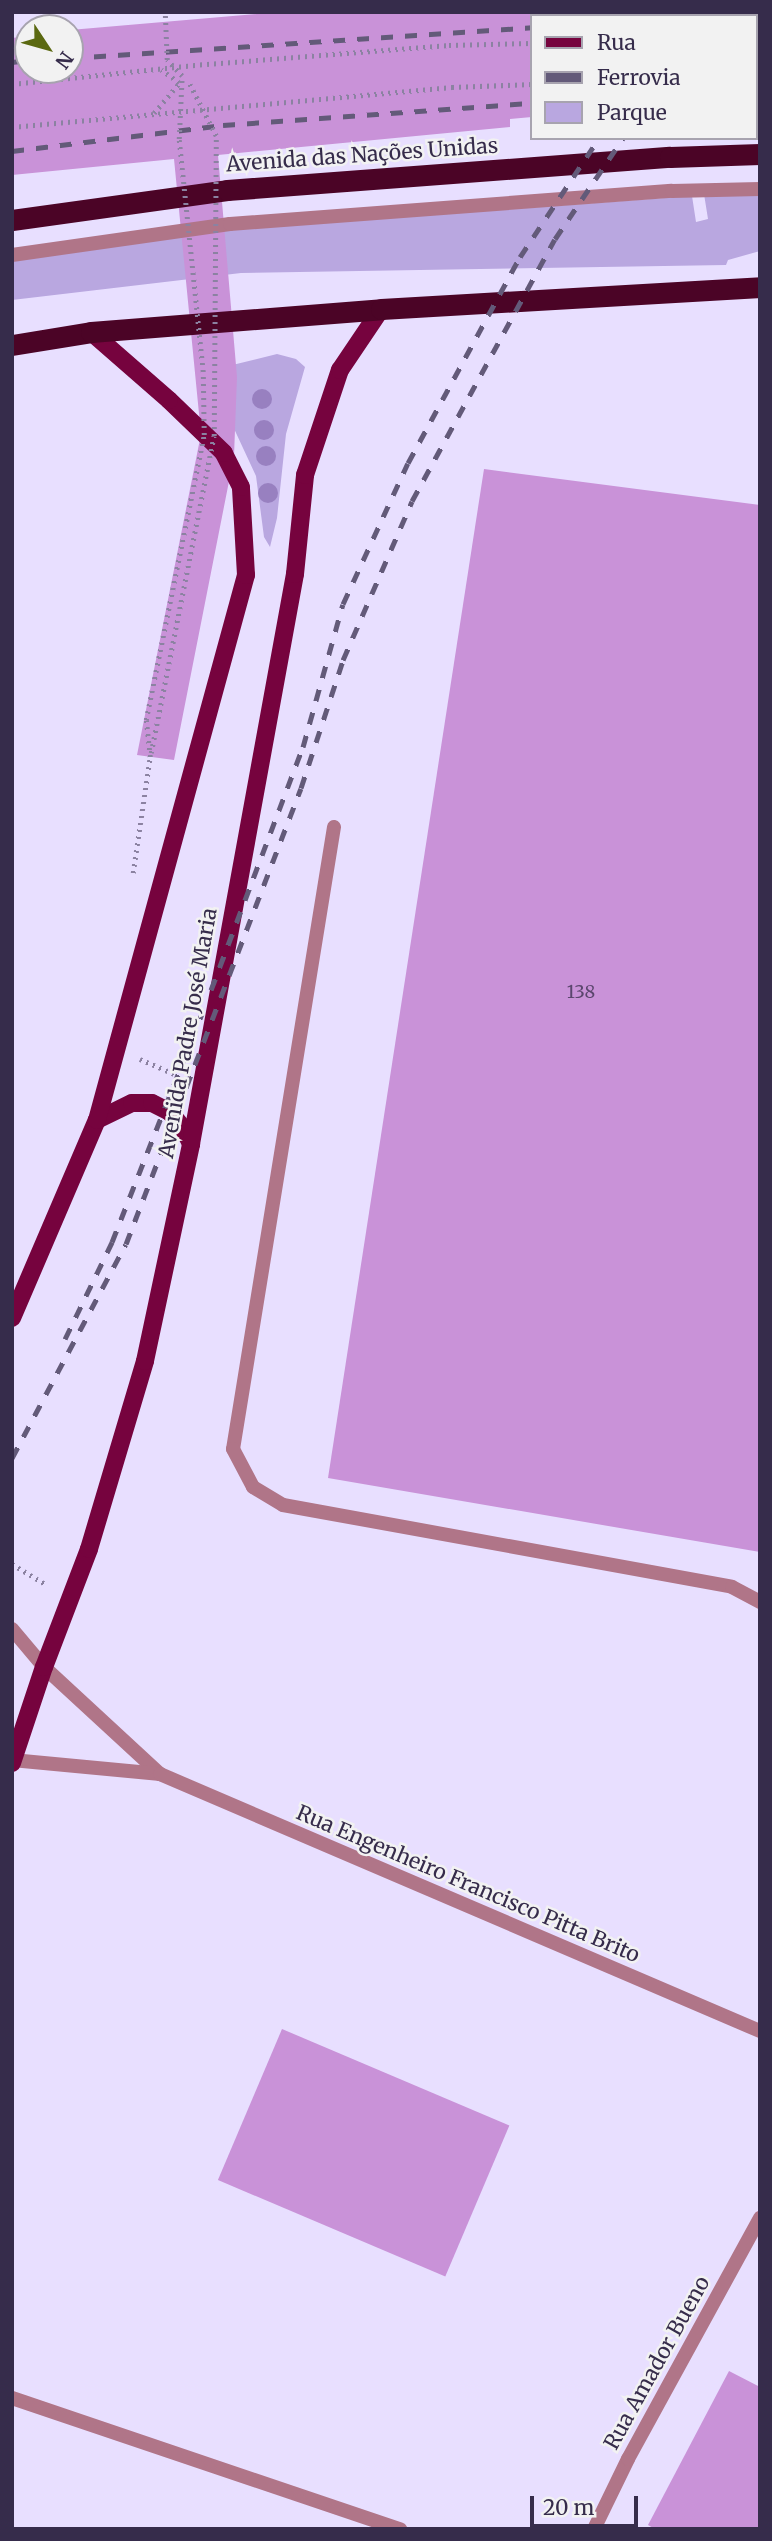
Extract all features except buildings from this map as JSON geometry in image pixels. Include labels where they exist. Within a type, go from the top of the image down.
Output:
[{"type":"highway","name":"Avenida das Nações Unidas","points":[[12,220],[227,190],[670,157],[760,154]]},
{"type":"highway","points":[[12,345],[91,332],[381,309],[760,287]]},
{"type":"main road","name":"Avenida Padre José Maria","points":[[13,1761],[44,1667],[89,1549],[145,1361],[191,1144],[295,574],[305,475],[340,370],[381,309]]},
{"type":"main road","points":[[12,1318],[97,1120],[163,888],[246,575],[241,487],[224,453],[169,400],[91,332]]},
{"type":"main road","points":[[97,1120],[132,1103],[152,1103],[170,1112],[191,1144]]},
{"type":"street","points":[[12,255],[230,224],[671,191],[760,189]]},
{"type":"street","points":[[334,827],[233,1449],[253,1487],[283,1505],[732,1587],[760,1602]]},
{"type":"street","name":"Rua Engenheiro Francisco Pitta Brito","points":[[12,1629],[44,1667],[160,1774]]},
{"type":"street","name":"Rua Engenheiro Francisco Pitta Brito","points":[[13,1761],[160,1774],[760,2031]]},
{"type":"street","name":"Rua Amador Bueno","points":[[594,2529],[628,2459],[760,2218]]},
{"type":"street","points":[[12,2398],[400,2529]]},
{"type":"path","points":[[150,757],[146,720],[204,435],[203,372],[179,139],[182,76],[167,60],[165,12]]},
{"type":"path","points":[[12,85],[160,69],[449,45],[530,43]]},
{"type":"path","points":[[153,114],[179,83],[160,69]]},
{"type":"path","points":[[163,888],[132,885],[150,757],[214,436],[216,136],[188,83]]},
{"type":"path","points":[[12,127],[452,87],[530,84]]},
{"type":"path","points":[[116,1050],[201,1087]]},
{"type":"path","points":[[12,1564],[70,1599]]},
{"type":"green space","points":[[760,192],[760,251],[728,260],[726,265],[241,273],[12,300],[12,258],[238,229],[692,196],[696,222],[708,219],[704,194]]},
{"type":"green space","points":[[277,354],[296,359],[305,367],[286,434],[277,518],[270,547],[264,537],[256,476],[230,420],[220,368]]},
{"type":"railway","points":[[84,57],[530,27]]},
{"type":"railway","points":[[12,151],[223,125],[530,103]]},
{"type":"railway","points":[[211,990],[303,747],[343,604],[408,463],[520,257],[598,140]]},
{"type":"railway","points":[[12,1458],[126,1244],[301,788],[343,660],[412,501],[555,239],[622,140]]},
{"type":"railway","points":[[65,1339],[112,1242],[202,1013]]}]
